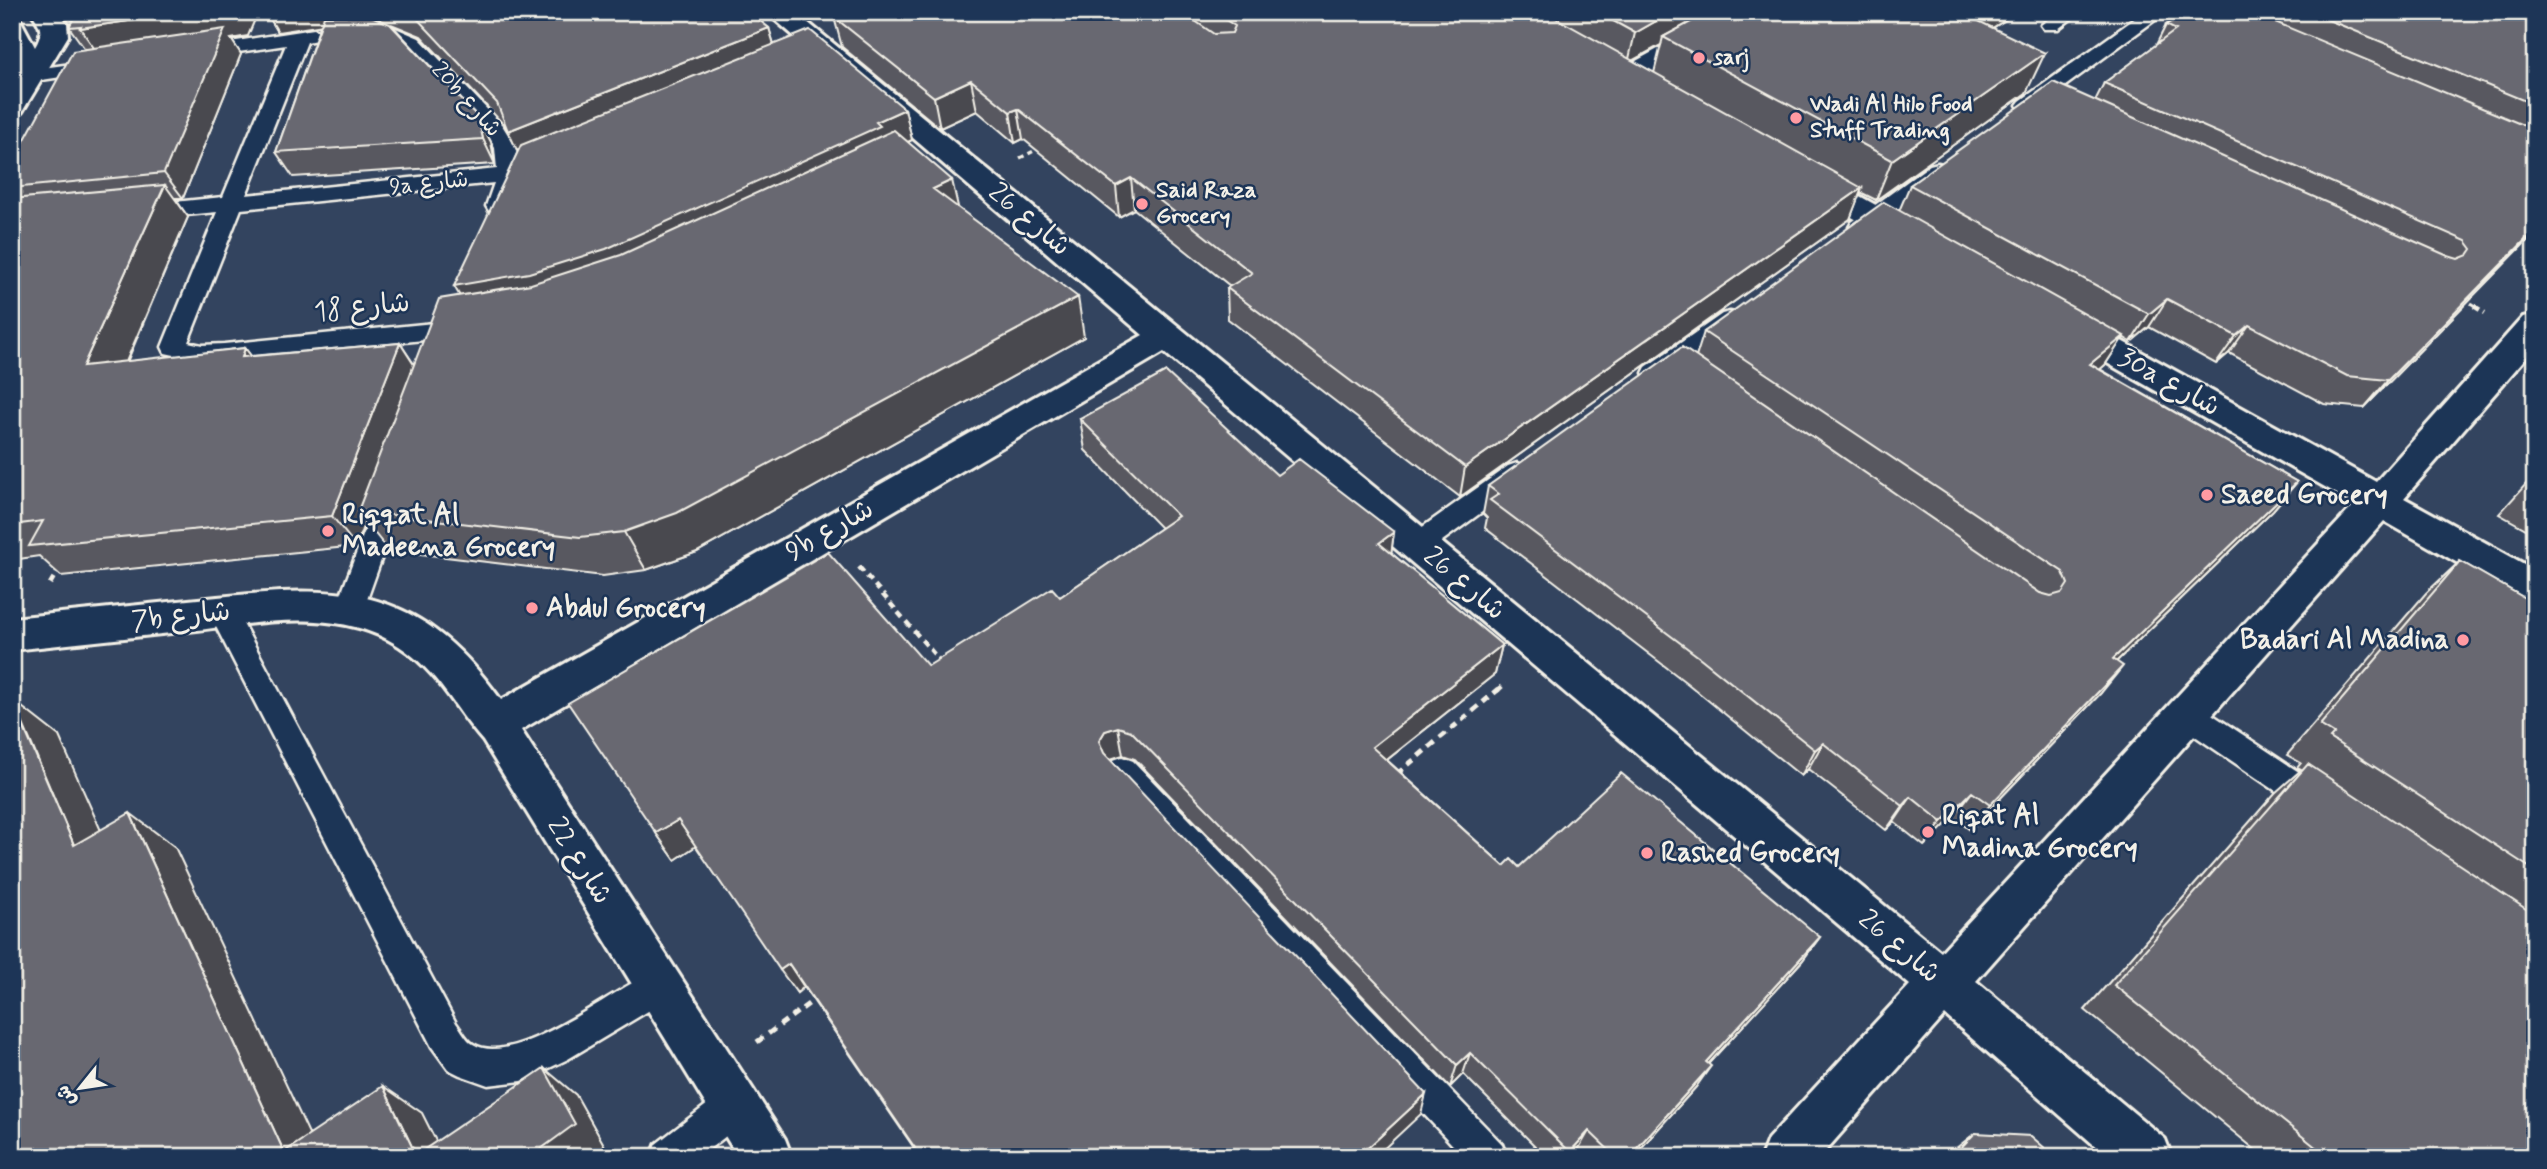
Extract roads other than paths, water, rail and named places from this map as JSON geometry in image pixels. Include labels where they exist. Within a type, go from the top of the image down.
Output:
[{"type":"street","points":[[12,106],[55,36],[54,23],[44,12]]},
{"type":"street","points":[[1663,97],[1617,71],[1745,12]]},
{"type":"street","points":[[12,27],[19,40],[29,76]]},
{"type":"street","name":"شارع 26","points":[[808,35],[925,149],[978,178],[1943,983],[2147,1157]]},
{"type":"street","points":[[1780,164],[1945,257]]},
{"type":"street","name":"30a شارع","points":[[2041,311],[2535,588]]},
{"type":"street","points":[[1786,1157],[2380,501],[2535,325]]},
{"type":"street","name":"9b شارع","points":[[494,725],[1167,336]]},
{"type":"street","name":"7b شارع","points":[[17,633],[283,606],[321,605],[350,608]]},
{"type":"street","name":"شارع 22","points":[[350,608],[385,620],[415,636],[433,650],[462,682],[494,725],[767,1157]]},
{"type":"lane","points":[[2051,26],[2071,12]]},
{"type":"lane","points":[[2004,122],[2157,12]]},
{"type":"lane","name":"20b شارع","points":[[178,55],[343,31],[386,31],[412,42],[503,139],[510,162],[509,174],[490,226]]},
{"type":"lane","name":"شارع 18","points":[[299,37],[174,347],[202,353],[224,352],[486,326]]},
{"type":"lane","points":[[29,76],[124,62]]},
{"type":"lane","points":[[2037,98],[2061,109]]},
{"type":"lane","points":[[1840,241],[1961,153]]},
{"type":"lane","name":"9a شارع","points":[[121,215],[509,174],[541,163]]},
{"type":"lane","points":[[443,355],[461,303]]},
{"type":"lane","points":[[1639,385],[1750,305]]},
{"type":"lane","points":[[1672,361],[1695,377]]},
{"type":"lane","points":[[1417,545],[1539,457]]},
{"type":"lane","points":[[350,608],[395,484]]},
{"type":"lane","points":[[223,612],[444,1035],[460,1057],[488,1067],[522,1063],[556,1047],[658,986]]},
{"type":"lane","points":[[2187,714],[2338,816]]},
{"type":"lane","points":[[1122,770],[1489,1157]]},
{"type":"lane","points":[[669,1157],[725,1090]]},
{"type":"place","name":"sarj","points":[[1699,58]]},
{"type":"place","name":"Wadi Al Hilo Food Stuff Trading","points":[[1796,118]]},
{"type":"place","name":"Said Raza Grocery","points":[[1142,204]]},
{"type":"place","name":"Saeed Grocery","points":[[2207,495]]},
{"type":"place","name":"Riqqat Al Madeena Grocery","points":[[328,531]]},
{"type":"place","name":"Abdul Grocery","points":[[532,608]]},
{"type":"place","name":"Badari Al Madina","points":[[2463,640]]},
{"type":"place","name":"Riqat Al Madina Grocery","points":[[1928,832]]},
{"type":"place","name":"Rashed Grocery","points":[[1647,853]]}]
